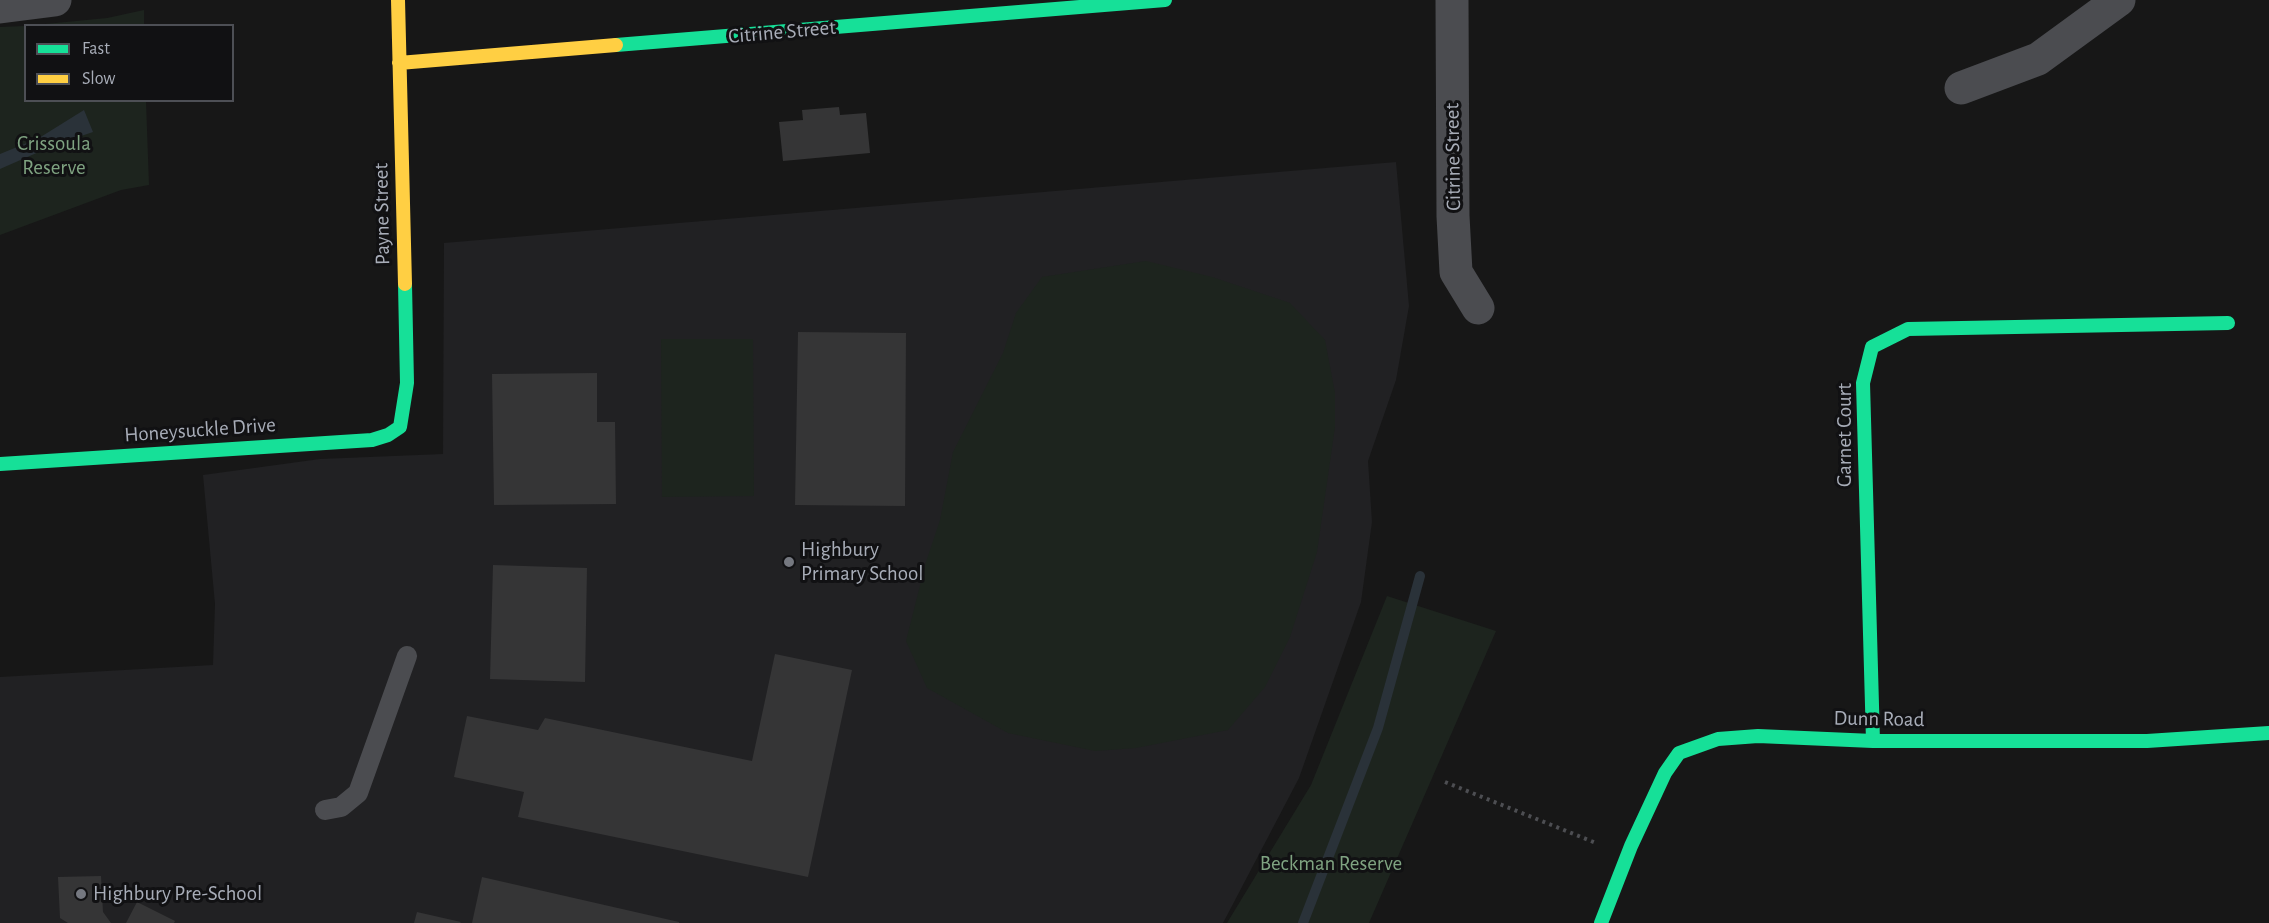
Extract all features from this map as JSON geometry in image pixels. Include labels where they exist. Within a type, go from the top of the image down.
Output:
[{"type":"street","points":[[0,7],[55,0]]},
{"type":"street","name":"Payne Street","points":[[399,0],[407,383],[400,427]]},
{"type":"street","name":"Citrine Street","points":[[399,63],[1166,0]]},
{"type":"street","name":"Citrine Street","points":[[1452,0],[1452,146],[1456,272],[1478,308]]},
{"type":"street","points":[[1961,88],[2038,59],[2119,0]]},
{"type":"street","name":"Garnet Court","points":[[1873,741],[1863,383],[1872,347],[1908,329],[2228,323]]},
{"type":"street","name":"Honeysuckle Drive","points":[[0,464],[372,440],[388,435],[400,427]]},
{"type":"street","name":"Dunn Road","points":[[1600,923],[1665,773],[1679,753],[1718,739],[1748,737],[1873,741],[2147,741],[2269,733]]},
{"type":"lane","points":[[325,810],[341,807],[358,793],[407,656]]},
{"type":"path","points":[[1445,782],[1628,855]]},
{"type":"shaded area","points":[[84,110],[93,132],[57,144],[0,169],[0,154],[39,138]]},
{"type":"shaded area","name":"Highbury Primary School","points":[[1396,162],[1409,306],[1396,380],[1368,461],[1372,522],[1361,602],[1299,778],[1223,923],[0,923],[0,677],[213,665],[215,604],[203,475],[320,459],[443,454],[444,243]]},
{"type":"green space","points":[[144,10],[144,24],[45,24],[107,18]]},
{"type":"green space","name":"Crissoula Reserve","points":[[24,26],[24,102],[146,102],[149,185],[121,190],[0,235],[0,27]]},
{"type":"green space","points":[[1146,261],[1212,277],[1290,303],[1325,340],[1335,393],[1335,427],[1317,552],[1290,637],[1265,687],[1228,730],[1136,748],[1095,751],[1008,733],[927,688],[906,641],[926,562],[940,520],[953,452],[1003,353],[1016,313],[1042,277]]},
{"type":"green space","points":[[661,339],[753,339],[754,496],[662,497]]},
{"type":"green space","name":"Beckman Reserve","points":[[1387,596],[1496,631],[1369,923],[1227,923],[1311,785]]},
{"type":"building","points":[[839,107],[840,115],[866,113],[870,153],[783,161],[779,122],[803,120],[802,110]]},
{"type":"building","points":[[798,332],[906,333],[905,506],[795,505]]},
{"type":"building","points":[[597,373],[597,422],[615,422],[616,504],[494,505],[492,374]]},
{"type":"building","points":[[493,565],[587,568],[585,682],[490,679]]},
{"type":"building","points":[[775,654],[852,670],[808,877],[518,817],[524,792],[454,777],[467,716],[538,730],[545,718],[752,761]]},
{"type":"building","name":"Highbury Pre-School","points":[[101,876],[103,912],[111,923],[68,923],[60,918],[58,877]]},
{"type":"building","points":[[482,877],[679,922],[679,923],[472,923]]},
{"type":"building","name":"Highbury Pre-School","points":[[137,902],[175,921],[174,923],[126,923]]},
{"type":"building","points":[[417,912],[461,922],[414,923]]},
{"type":"waterway","points":[[1303,923],[1378,728],[1420,576]]},
{"type":"traffic: fast","points":[[616,45],[1165,0]]},
{"type":"traffic: fast","points":[[0,464],[372,440],[388,435],[400,427],[407,383],[405,284]]},
{"type":"traffic: fast","points":[[1873,741],[1863,383],[1872,347],[1908,329],[2228,323]]},
{"type":"traffic: fast","points":[[1601,923],[1631,846],[1665,773],[1679,753],[1718,739],[1758,736],[1873,741],[2147,741],[2269,733]]},
{"type":"traffic: slow","points":[[398,0],[405,284]]},
{"type":"traffic: slow","points":[[399,63],[616,45]]},
{"type":"place","name":"Highbury Primary School","points":[[789,562]]},
{"type":"place","name":"Highbury Pre-School","points":[[81,894]]}]
